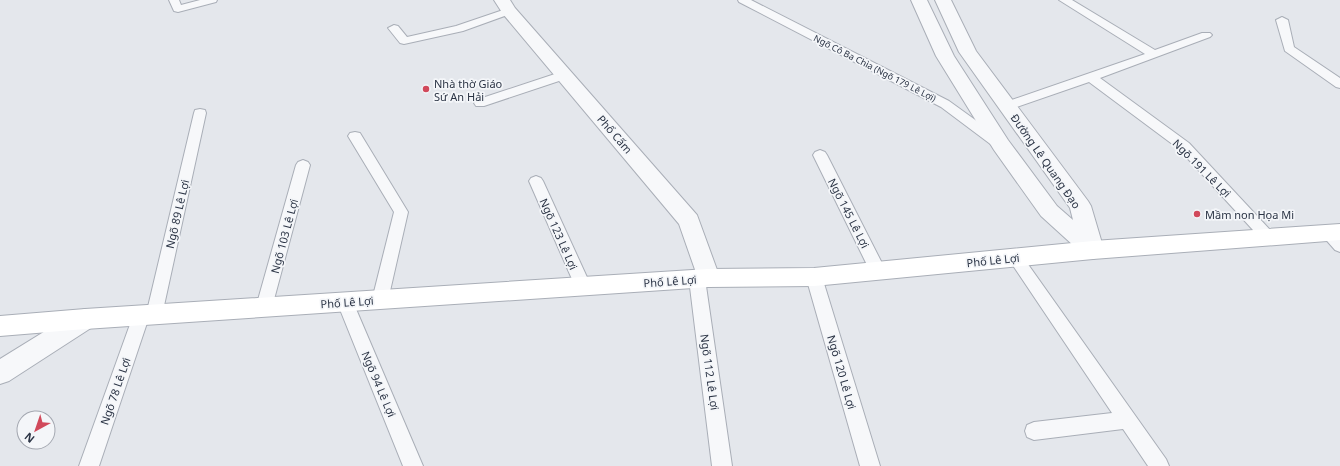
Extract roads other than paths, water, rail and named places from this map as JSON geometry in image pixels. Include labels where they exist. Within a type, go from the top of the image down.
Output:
[{"type":"main road","name":"Phố Lê Lợi","points":[[0,326],[583,286],[702,279],[814,277],[1093,250],[1268,237],[1336,237]]},
{"type":"street","name":"Đường Lê Quang Đạo","points":[[919,0],[945,56],[1001,145],[1049,211],[1093,250]]},
{"type":"street","name":"Đường Lê Quang Đạo","points":[[943,0],[968,52],[1080,206],[1093,250]]},
{"type":"street","name":"Phố Cấm","points":[[505,5],[689,221],[702,279]]},
{"type":"street","points":[[0,373],[85,319]]},
{"type":"lane","points":[[174,0],[178,9],[212,0]]},
{"type":"lane","name":"Ngõ Cô Ba Chìa (Ngõ 179 Lê Lợi)","points":[[743,0],[945,104],[1001,145]]},
{"type":"lane","points":[[1064,0],[1155,55]]},
{"type":"lane","points":[[394,28],[404,41],[459,29],[505,5]]},
{"type":"lane","points":[[1282,20],[1290,49],[1340,84]]},
{"type":"lane","points":[[1007,106],[1091,78],[1206,35]]},
{"type":"lane","points":[[480,103],[564,75]]},
{"type":"lane","name":"Ngõ 191 Lê Lợi","points":[[1091,78],[1184,146],[1268,237]]},
{"type":"lane","name":"Ngõ 89 Lê Lợi","points":[[147,316],[200,113]]},
{"type":"lane","points":[[355,136],[401,212],[380,300]]},
{"type":"lane","name":"Ngõ 145 Lê Lợi","points":[[820,154],[878,271]]},
{"type":"lane","name":"Ngõ 103 Lê Lợi","points":[[264,307],[303,165]]},
{"type":"lane","name":"Ngõ 123 Lê Lợi","points":[[536,181],[583,286]]},
{"type":"lane","points":[[1015,257],[1159,466]]},
{"type":"lane","name":"Ngõ 120 Lê Lợi","points":[[814,277],[870,466]]},
{"type":"lane","name":"Ngõ 112 Lê Lợi","points":[[702,279],[722,466]]},
{"type":"lane","name":"Ngõ 94 Lê Lợi","points":[[345,302],[413,466]]},
{"type":"lane","name":"Ngõ 78 Lê Lợi","points":[[89,466],[147,316]]},
{"type":"lane","points":[[1034,431],[1127,420]]},
{"type":"place","name":"Nhà thờ Giáo Sứ An Hải","points":[[426,89]]},
{"type":"place","name":"Mầm non Họa Mi","points":[[1197,214]]}]
